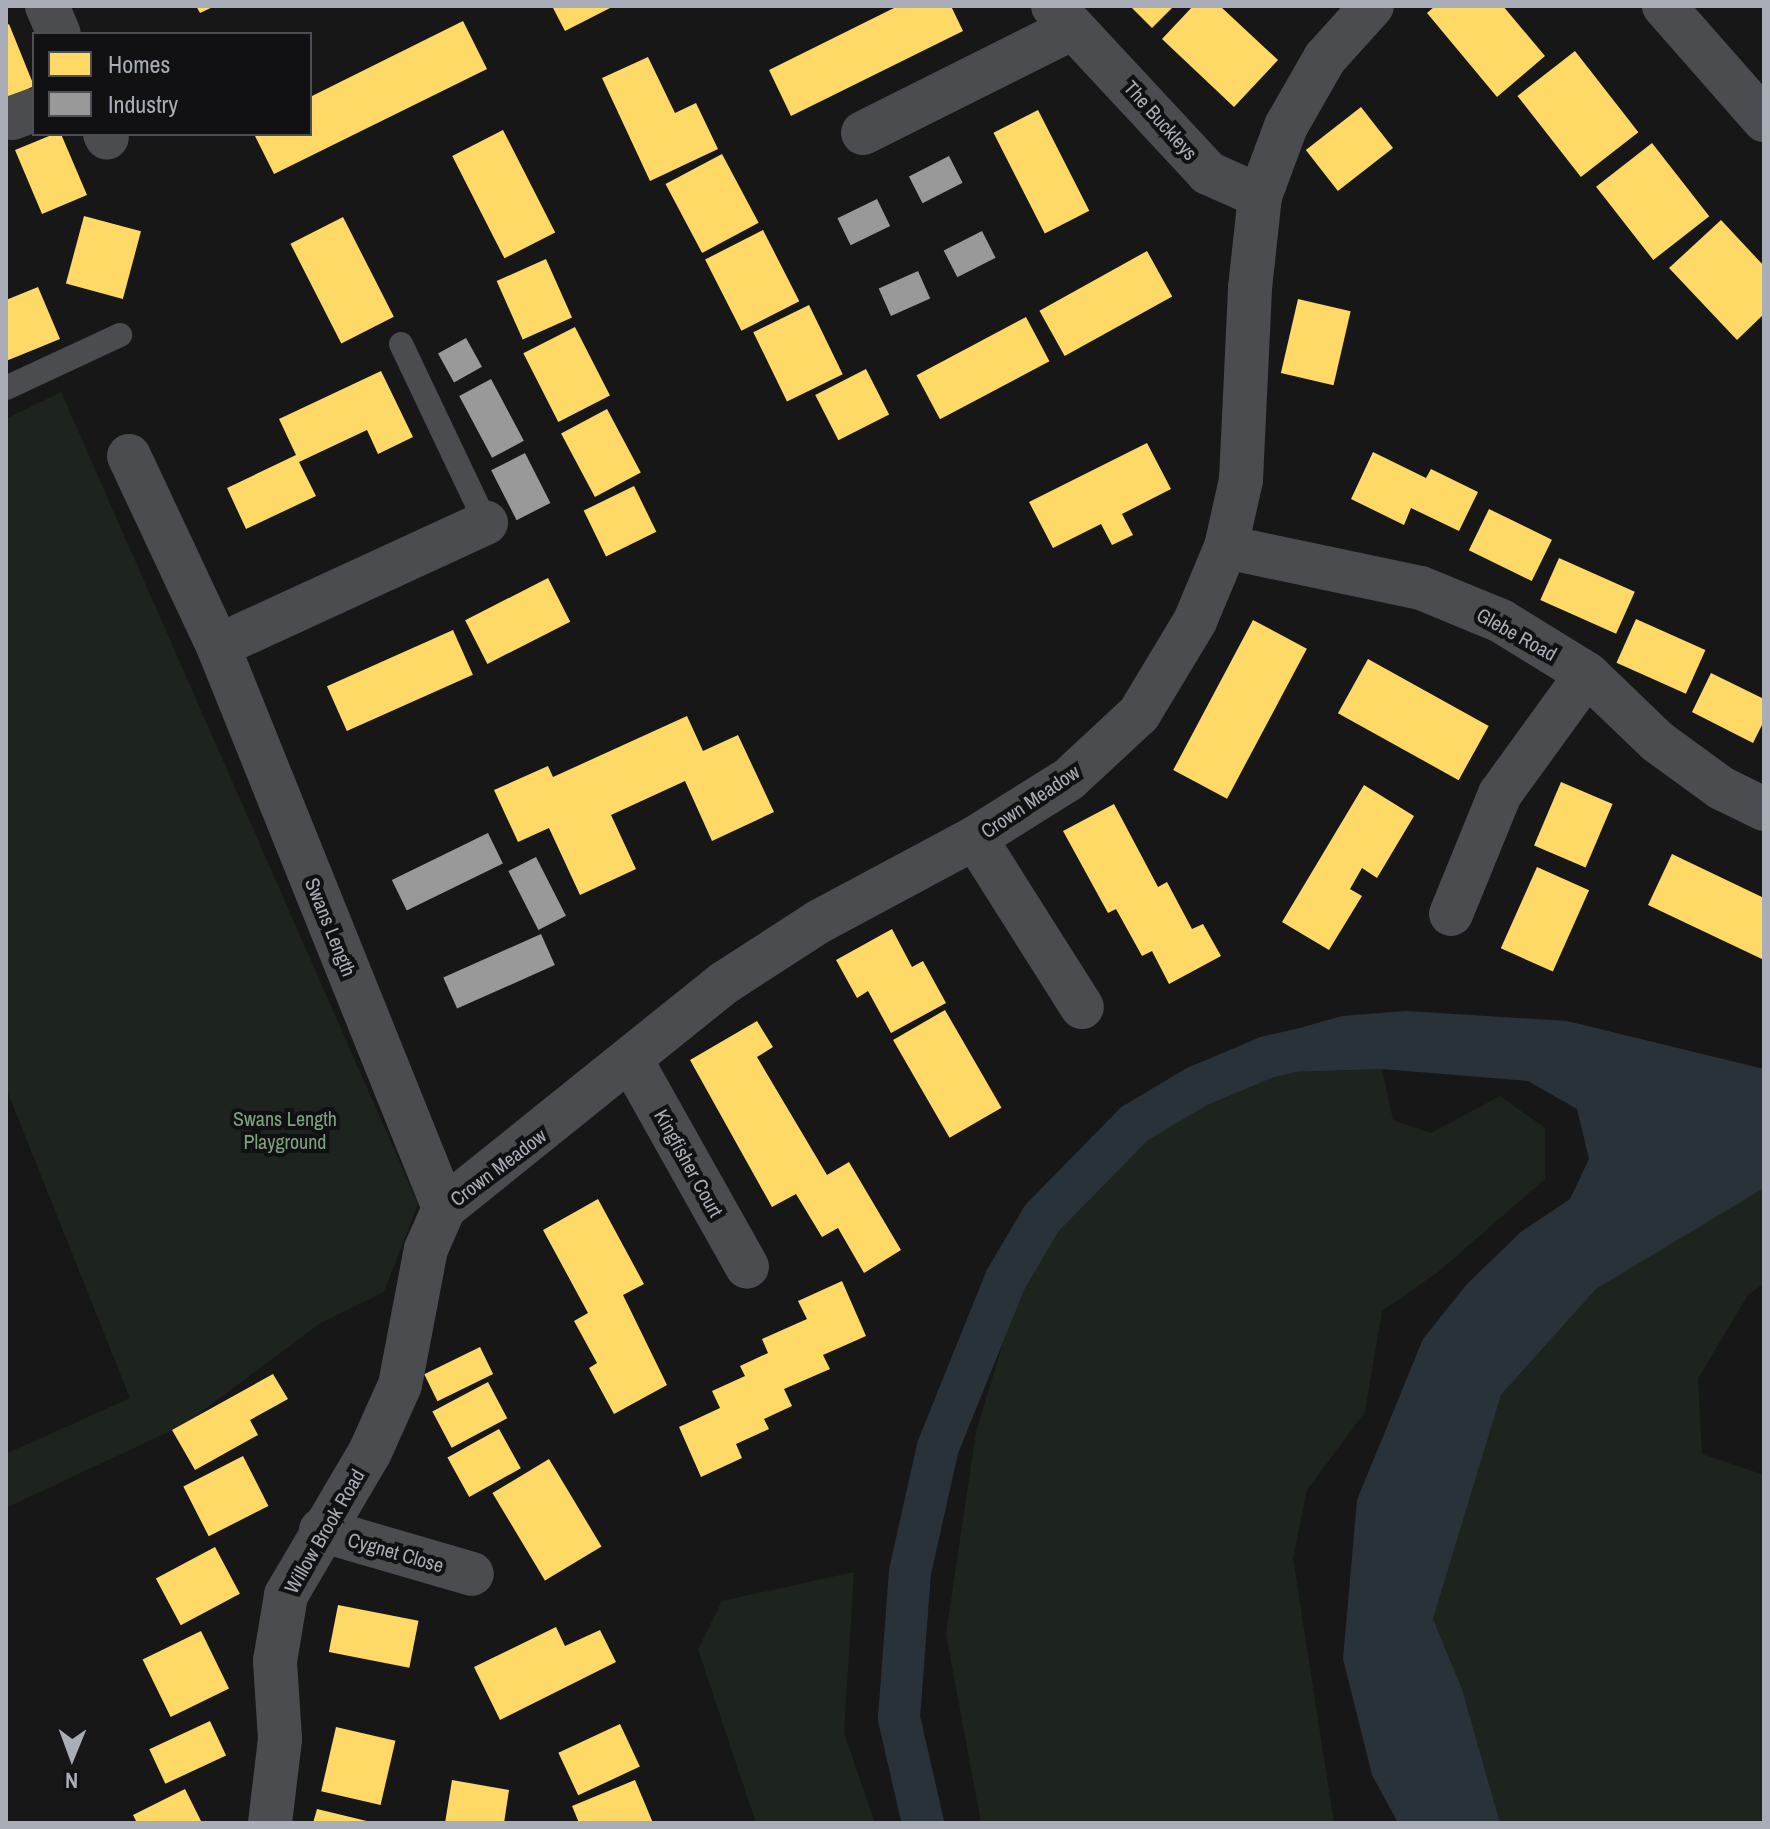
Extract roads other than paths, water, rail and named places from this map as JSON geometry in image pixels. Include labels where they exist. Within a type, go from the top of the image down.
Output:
[{"type":"street","points":[[47,6],[58,32]]},
{"type":"street","name":"Crown Meadow","points":[[426,1249],[444,1208],[724,983],[772,952],[975,838],[1069,779],[1139,714],[1195,621],[1226,547],[1241,480],[1250,288],[1260,196],[1286,126],[1325,58],[1372,6]]},
{"type":"street","points":[[1664,6],[1764,120]]},
{"type":"street","name":"The Buckleys","points":[[863,133],[1063,17],[1208,173],[1260,196]]},
{"type":"street","name":"Swans Length","points":[[129,456],[218,646],[444,1208]]},
{"type":"street","points":[[218,646],[486,523]]},
{"type":"street","name":"Glebe Road","points":[[1226,547],[1421,588],[1501,621],[1587,674],[1658,742],[1721,788],[1764,809]]},
{"type":"street","points":[[1451,914],[1500,794],[1587,674]]},
{"type":"street","points":[[975,838],[1082,1007]]},
{"type":"street","name":"Kingfisher Court","points":[[631,1060],[747,1267]]},
{"type":"street","name":"Willow Brook Road","points":[[270,1823],[280,1739],[275,1661],[281,1613],[321,1530],[370,1452],[400,1385],[426,1249]]},
{"type":"street","name":"Cygnet Close","points":[[321,1530],[472,1574]]},
{"type":"lane","points":[[6,388],[120,335]]},
{"type":"lane","points":[[401,344],[486,523]]},
{"type":"waterway","points":[[923,1823],[899,1718],[910,1572],[938,1447],[1006,1279],[1042,1218],[1134,1124],[1196,1087],[1267,1057],[1325,1044]]},
{"type":"park label","name":"Swans Length Playground","points":[[285,1130]]}]
